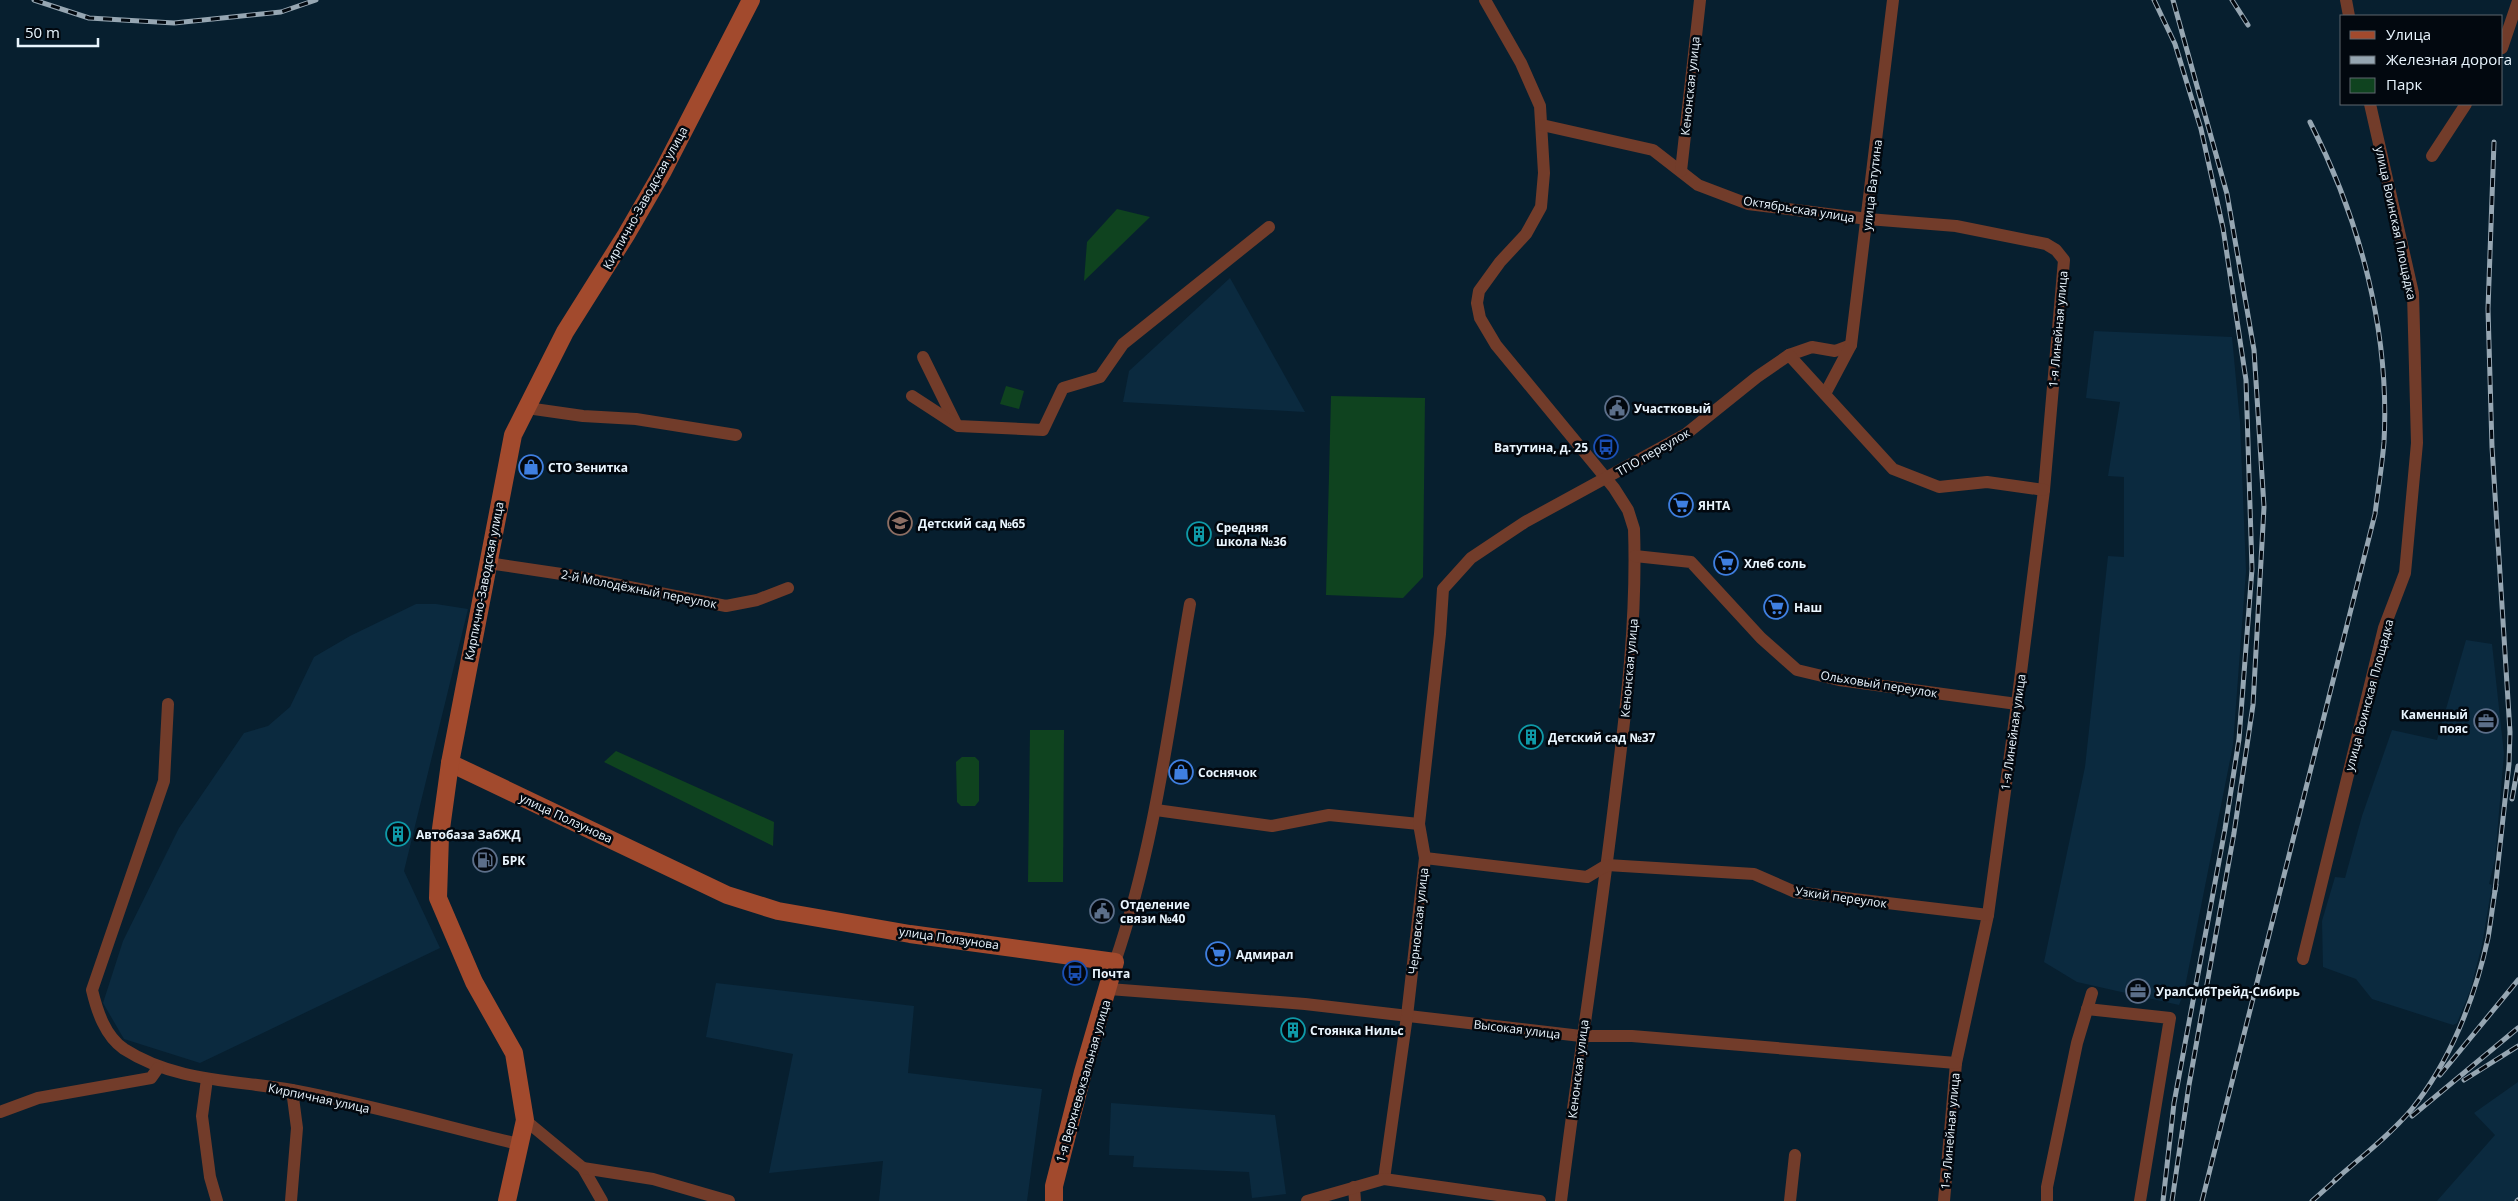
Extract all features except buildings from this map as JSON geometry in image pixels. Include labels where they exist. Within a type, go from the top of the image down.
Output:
[{"type":"street","name":"Кирпично-Заводская улица","points":[[507,1201],[518,1144],[525,1120],[514,1053],[474,982],[438,898],[440,836],[450,763],[513,435],[565,332],[626,235],[662,171],[751,0]]},
{"type":"street","points":[[1485,0],[1521,63],[1540,106],[1542,125]]},
{"type":"street","name":"Кенонская улица","points":[[1681,171],[1700,0]]},
{"type":"street","name":"улица Ватутина","points":[[1826,394],[1851,345],[1868,219],[1893,0]]},
{"type":"street","points":[[2346,0],[2349,15]]},
{"type":"street","points":[[2503,45],[2518,1]]},
{"type":"street","name":"улица Воинская Площадка","points":[[2303,959],[2384,628],[2405,573],[2417,443],[2413,294],[2370,105]]},
{"type":"street","points":[[2432,156],[2465,105]]},
{"type":"street","name":"Октябрьская улица","points":[[1542,125],[1653,150],[1698,185],[1748,204],[1868,219],[1956,226],[2046,244],[2056,250],[2064,260]]},
{"type":"street","name":"Кенонская улица","points":[[1542,125],[1544,173],[1540,207],[1526,234],[1483,284],[1477,303],[1480,318],[1492,339],[1606,479],[1632,519],[1635,556],[1631,667],[1607,865],[1582,1036],[1561,1201]]},
{"type":"street","points":[[912,396],[958,426],[1043,430],[1063,388],[1100,377],[1122,344],[1269,227]]},
{"type":"street","name":"1-я Линейная улица","points":[[1944,1201],[1956,1063],[1988,915],[2017,704],[2044,490],[2064,260]]},
{"type":"street","name":"ТПО переулок","points":[[1440,634],[1443,590],[1471,558],[1525,522],[1686,434],[1757,376],[1789,355],[1812,347],[1835,352],[1851,345]]},
{"type":"street","points":[[1789,355],[1893,469],[1940,487],[1987,482],[2044,490]]},
{"type":"street","points":[[923,357],[958,426]]},
{"type":"street","points":[[526,408],[636,420],[736,435]]},
{"type":"street","name":"Ольховый переулок","points":[[1635,556],[1691,562],[1761,638],[1797,670],[1839,680],[2017,704]]},
{"type":"street","name":"2-й Молодёжный переулок","points":[[488,563],[568,575],[726,606],[757,600],[788,588]]},
{"type":"street","points":[[1116,962],[1140,882],[1156,810],[1190,604]]},
{"type":"street","name":"Черновская улица","points":[[1384,1179],[1407,1016],[1425,858],[1419,824],[1440,634]]},
{"type":"street","name":"Кирпичная улица","points":[[168,704],[164,781],[92,990],[100,1020],[122,1048],[158,1068],[207,1079],[292,1090],[518,1144]]},
{"type":"street","name":"улица Ползунова","points":[[450,763],[727,895],[778,911],[910,934],[1116,962]]},
{"type":"street","points":[[1156,810],[1272,826],[1329,814],[1419,824]]},
{"type":"street","points":[[1425,858],[1587,877],[1607,865]]},
{"type":"street","name":"Узкий переулок","points":[[1607,865],[1754,874],[1795,892],[1988,915]]},
{"type":"street","name":"1-я Верхневокзальная улица","points":[[1054,1201],[1054,1186],[1083,1072],[1116,962]]},
{"type":"street","name":"Высокая улица","points":[[1109,989],[1305,1004],[1582,1036],[1632,1036],[1956,1063]]},
{"type":"street","points":[[2047,1201],[2047,1187],[2076,1043],[2092,994]]},
{"type":"street","points":[[2087,1009],[2170,1018],[2140,1201]]},
{"type":"street","points":[[0,1112],[38,1098],[151,1078],[158,1068]]},
{"type":"street","points":[[207,1079],[202,1116],[210,1177],[217,1201]]},
{"type":"street","points":[[291,1201],[298,1128],[292,1090]]},
{"type":"street","points":[[525,1120],[582,1168],[602,1201]]},
{"type":"street","points":[[1790,1201],[1795,1155]]},
{"type":"street","points":[[582,1168],[653,1179],[729,1201]]},
{"type":"street","points":[[1307,1201],[1384,1179],[1540,1201]]},
{"type":"street","points":[[1354,1187],[1355,1201]]},
{"type":"shaded area","points":[[1230,278],[1305,412],[1123,402],[1129,371]]},
{"type":"shaded area","points":[[2094,331],[2232,337],[2240,422],[2246,571],[2233,745],[2184,992],[2179,1005],[2077,982],[2044,962],[2085,767],[2108,556],[2124,557],[2124,477],[2108,476],[2120,402],[2086,398]]},
{"type":"shaded area","points":[[416,604],[436,604],[468,609],[404,871],[440,948],[200,1063],[124,1039],[103,1003],[123,941],[179,828],[244,733],[268,726],[290,707],[314,657],[350,636]]},
{"type":"shaded area","points":[[2466,640],[2492,644],[2504,754],[2495,859],[2489,884],[2492,885],[2482,945],[2470,991],[2457,1023],[2453,1025],[2372,999],[2356,979],[2323,967],[2322,921],[2335,877],[2345,878],[2362,816],[2392,730],[2437,740]]},
{"type":"shaded area","points":[[716,983],[914,1006],[908,1073],[1042,1089],[1027,1201],[879,1201],[883,1161],[769,1173],[793,1054],[706,1037]]},
{"type":"shaded area","points":[[2518,1082],[2518,1201],[2437,1201],[2495,1135],[2474,1113]]},
{"type":"shaded area","points":[[1111,1103],[1275,1115],[1286,1194],[1252,1198],[1249,1172],[1133,1167],[1134,1156],[1109,1155]]},
{"type":"green space","points":[[1117,209],[1150,217],[1084,281],[1087,242]]},
{"type":"green space","points":[[1006,386],[1024,391],[1019,409],[1000,404]]},
{"type":"green space","points":[[1331,396],[1425,398],[1423,577],[1403,598],[1326,595]]},
{"type":"green space","points":[[1030,730],[1064,730],[1063,882],[1028,882]]},
{"type":"green space","points":[[616,751],[774,822],[773,846],[604,762]]},
{"type":"green space","points":[[962,757],[975,757],[979,761],[979,801],[975,806],[961,806],[957,802],[956,762]]},
{"type":"railway","points":[[34,0],[89,18],[174,23],[281,12],[316,0]]},
{"type":"railway","points":[[2154,0],[2175,44],[2201,129],[2223,228],[2246,380],[2252,569],[2239,739],[2225,829],[2174,1103],[2163,1201]]},
{"type":"railway","points":[[2172,1201],[2189,1085],[2234,833],[2253,705],[2264,507],[2254,350],[2227,194],[2173,0]]},
{"type":"railway","points":[[2232,0],[2248,25]]},
{"type":"railway","points":[[2202,1201],[2375,514],[2384,442],[2385,400],[2382,359],[2368,277],[2344,198],[2310,122]]},
{"type":"railway","points":[[2494,142],[2488,309],[2492,447],[2510,732],[2509,764],[2495,891]]},
{"type":"railway","points":[[2512,799],[2518,766]]},
{"type":"railway","points":[[2335,1180],[2402,1120],[2438,1071],[2459,1028],[2483,961],[2496,885]]},
{"type":"railway","points":[[2440,1075],[2518,980]]},
{"type":"railway","points":[[2412,1116],[2518,1028]]},
{"type":"railway","points":[[2464,1080],[2518,1046]]},
{"type":"railway","points":[[2312,1201],[2339,1177]]},
{"type":"place","name":"Участковый","points":[[1617,408]]},
{"type":"place","name":"Ватутина, д. 25","points":[[1606,447]]},
{"type":"place","name":"СТО Зенитка","points":[[531,467]]},
{"type":"place","name":"ЯНТА","points":[[1681,505]]},
{"type":"place","name":"Детский сад №65","points":[[900,523]]},
{"type":"place","name":"Средняя школа №36","points":[[1199,534]]},
{"type":"place","name":"Хлеб соль","points":[[1726,563]]},
{"type":"place","name":"Наш","points":[[1776,607]]},
{"type":"place","name":"Каменный пояс","points":[[2486,721]]},
{"type":"place","name":"Детский сад №37","points":[[1531,737]]},
{"type":"place","name":"Соснячок","points":[[1181,772]]},
{"type":"place","name":"Автобаза ЗабЖД","points":[[398,834]]},
{"type":"place","name":"БРК","points":[[485,860]]},
{"type":"place","name":"Отделение связи №40","points":[[1102,911]]},
{"type":"place","name":"Адмирал","points":[[1218,954]]},
{"type":"place","name":"Почта","points":[[1075,973]]},
{"type":"place","name":"УралСибТрейд-Сибирь","points":[[2138,991]]},
{"type":"place","name":"Стоянка Нильс","points":[[1293,1030]]}]
